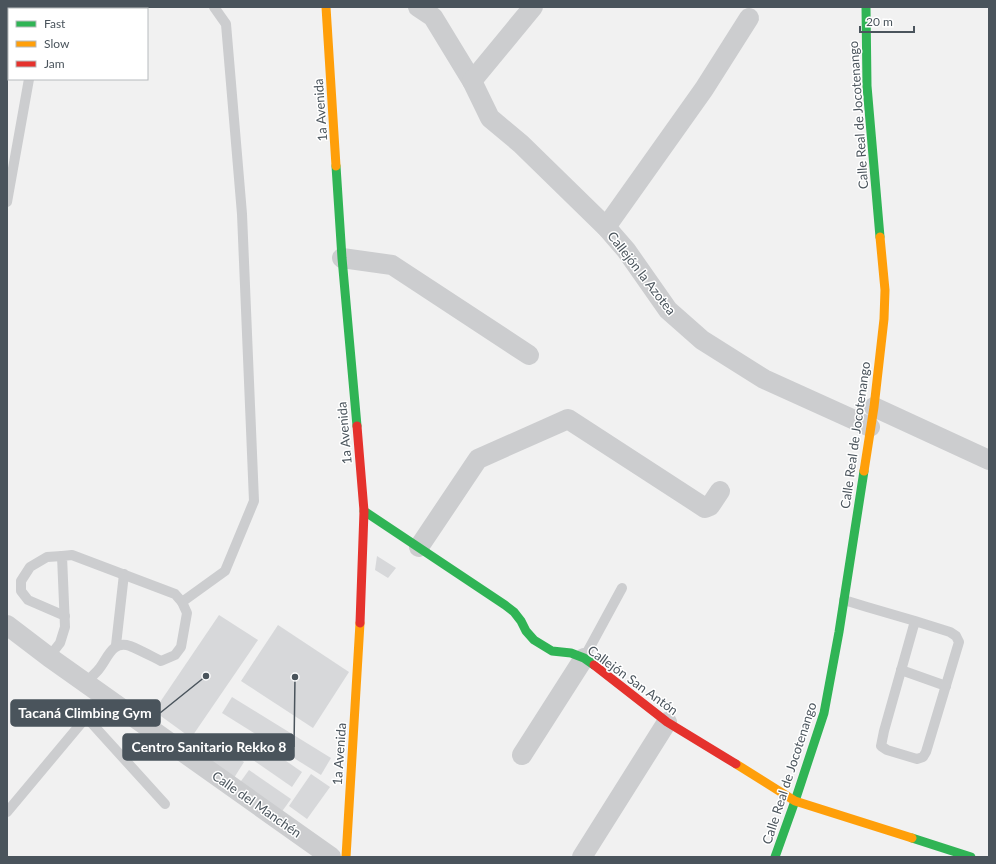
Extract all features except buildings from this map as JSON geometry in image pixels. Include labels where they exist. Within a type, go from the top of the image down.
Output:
[{"type":"street","name":"1a Avenida","points":[[326,7],[342,258],[364,511],[359,651],[346,857]]},
{"type":"street","points":[[472,81],[533,7]]},
{"type":"street","name":"Calle Real de Jocotenango","points":[[775,857],[824,713],[839,632],[874,407],[884,319],[885,290],[867,86],[866,7]]},
{"type":"street","name":"Callejón la Azotea","points":[[431,10],[472,81],[490,118],[521,144],[606,227],[626,250],[668,310],[702,340],[764,379],[870,427]]},
{"type":"street","points":[[606,227],[704,89],[749,18]]},
{"type":"street","points":[[342,258],[392,265],[529,355]]},
{"type":"street","points":[[874,407],[989,460]]},
{"type":"street","points":[[419,547],[478,459],[568,420],[705,508],[710,506],[720,491]]},
{"type":"street","name":"Callejón San Antón","points":[[364,511],[505,605],[514,612],[526,631],[542,646],[552,650],[571,653],[584,658],[667,722],[795,801],[971,857]]},
{"type":"street","name":"Calle del Manchén","points":[[7,626],[331,857]]},
{"type":"street","points":[[522,755],[584,658]]},
{"type":"street","points":[[582,857],[667,722]]},
{"type":"lane","points":[[182,602],[225,571],[254,501],[242,206],[226,24],[214,7]]},
{"type":"lane","points":[[7,202],[29,80]]},
{"type":"lane","points":[[65,616],[28,600],[21,591],[21,581],[30,567],[47,557],[72,555],[175,594],[182,602],[187,613],[181,647],[175,655],[161,661],[130,646],[122,644],[116,645]]},
{"type":"lane","points":[[49,657],[60,643],[65,627],[62,556]]},
{"type":"lane","points":[[85,683],[98,669],[116,645],[124,574]]},
{"type":"lane","points":[[584,658],[622,588]]},
{"type":"lane","points":[[844,600],[867,608],[915,621],[950,632],[956,636],[959,642],[926,752],[923,757],[917,759],[886,750],[881,746],[915,621]]},
{"type":"lane","points":[[902,670],[946,686]]},
{"type":"lane","points":[[7,812],[104,696]]},
{"type":"lane","points":[[86,718],[165,804]]},
{"type":"traffic: fast","points":[[866,7],[867,86],[880,237]]},
{"type":"traffic: fast","points":[[336,166],[342,258],[357,426]]},
{"type":"traffic: fast","points":[[775,857],[824,713],[839,632],[864,471]]},
{"type":"traffic: fast","points":[[364,511],[505,605],[514,612],[526,631],[534,640],[552,651],[571,653],[584,658],[594,665]]},
{"type":"traffic: fast","points":[[912,838],[971,857]]},
{"type":"traffic: slow","points":[[326,7],[336,166]]},
{"type":"traffic: slow","points":[[864,471],[874,407],[884,319],[885,290],[880,237]]},
{"type":"traffic: slow","points":[[346,857],[360,623]]},
{"type":"traffic: slow","points":[[736,764],[795,801],[912,838]]},
{"type":"traffic: jam","points":[[357,426],[364,511],[360,623]]},
{"type":"traffic: jam","points":[[594,665],[667,722],[736,764]]},
{"type":"place","name":"Tacaná Climbing Gym","points":[[206,676]]},
{"type":"place","name":"Centro Sanitario Rekko 8","points":[[295,677]]}]
